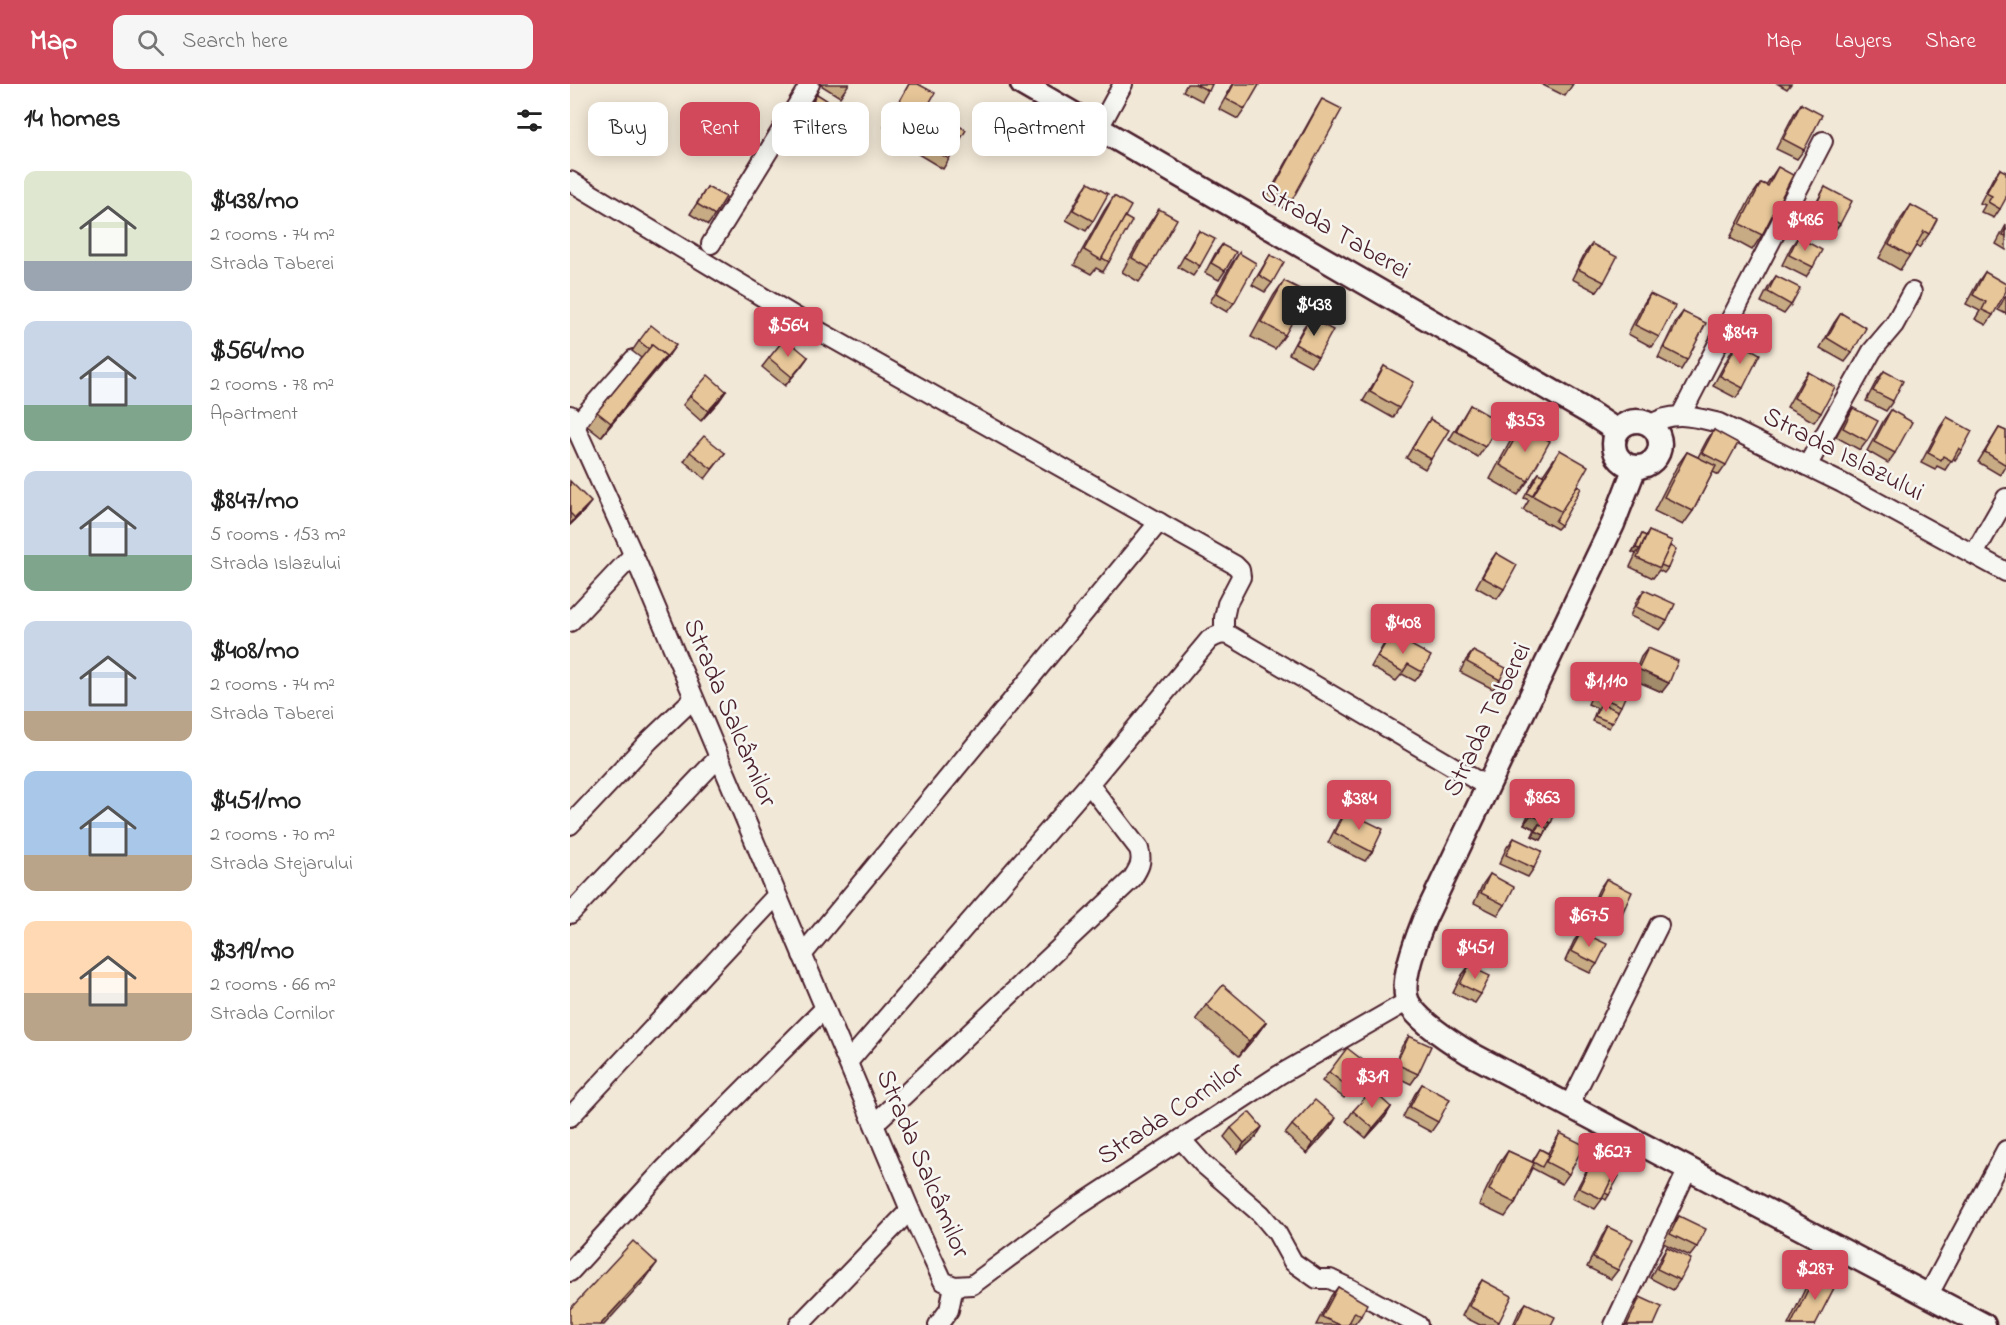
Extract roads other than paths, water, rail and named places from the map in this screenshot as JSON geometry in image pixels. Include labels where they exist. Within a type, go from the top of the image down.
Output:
[{"type":"street","points":[[711,244],[810,84]]},
{"type":"street","name":"Strada Taberei","points":[[1022,84],[1054,102]]},
{"type":"street","points":[[1107,113],[1123,84]]},
{"type":"street","name":"Strada Taberei","points":[[1107,133],[1590,413],[1617,432]]},
{"type":"street","points":[[1682,415],[1823,141]]},
{"type":"street","points":[[570,181],[819,331],[1226,558],[1240,570],[1241,577],[1227,604],[1224,634]]},
{"type":"street","points":[[1807,466],[1872,351],[1894,325],[1912,292]]},
{"type":"street","points":[[574,434],[634,359]]},
{"type":"street","name":"Strada Islazului","points":[[1650,425],[1664,417],[1682,415],[1719,423],[1807,466],[2006,572]]},
{"type":"street","points":[[1644,422],[1650,425],[1658,435],[1659,449],[1653,460],[1648,465],[1635,467],[1622,462],[1617,457],[1613,445],[1617,432],[1626,423],[1644,422]]},
{"type":"street","name":"Strada Salcâmilor","points":[[574,434],[633,555],[776,896],[938,1272],[943,1281],[954,1286],[972,1285]]},
{"type":"street","name":"Strada Taberei","points":[[1408,1001],[1408,972],[1413,949],[1424,920],[1613,524],[1635,467]]},
{"type":"street","points":[[1974,554],[2006,498]]},
{"type":"street","points":[[802,955],[1159,522]]},
{"type":"street","points":[[570,622],[633,555]]},
{"type":"street","points":[[848,1062],[1089,784],[1209,640],[1216,635],[1224,634],[1488,788]]},
{"type":"street","points":[[570,825],[649,741],[693,699]]},
{"type":"street","points":[[570,914],[718,758]]},
{"type":"street","points":[[875,1124],[1132,879],[1139,869],[1142,859],[1140,849],[1089,784]]},
{"type":"street","points":[[570,1117],[776,896]]},
{"type":"street","points":[[1569,1106],[1659,925]]},
{"type":"street","points":[[1408,1001],[1425,1021],[1445,1038],[1478,1058],[1984,1325]]},
{"type":"street","name":"Strada Cornilor","points":[[972,1285],[1077,1208],[1279,1075],[1408,1001]]},
{"type":"street","points":[[570,1272],[666,1167],[825,1008]]},
{"type":"street","points":[[1181,1139],[1203,1164],[1261,1214],[1277,1233],[1293,1262],[1317,1279],[1330,1279],[1418,1325]]},
{"type":"street","points":[[1928,1296],[2006,1150]]},
{"type":"street","points":[[1614,1325],[1688,1169]]},
{"type":"street","points":[[799,1325],[910,1210]]},
{"type":"street","points":[[938,1325],[949,1310],[954,1286]]}]
